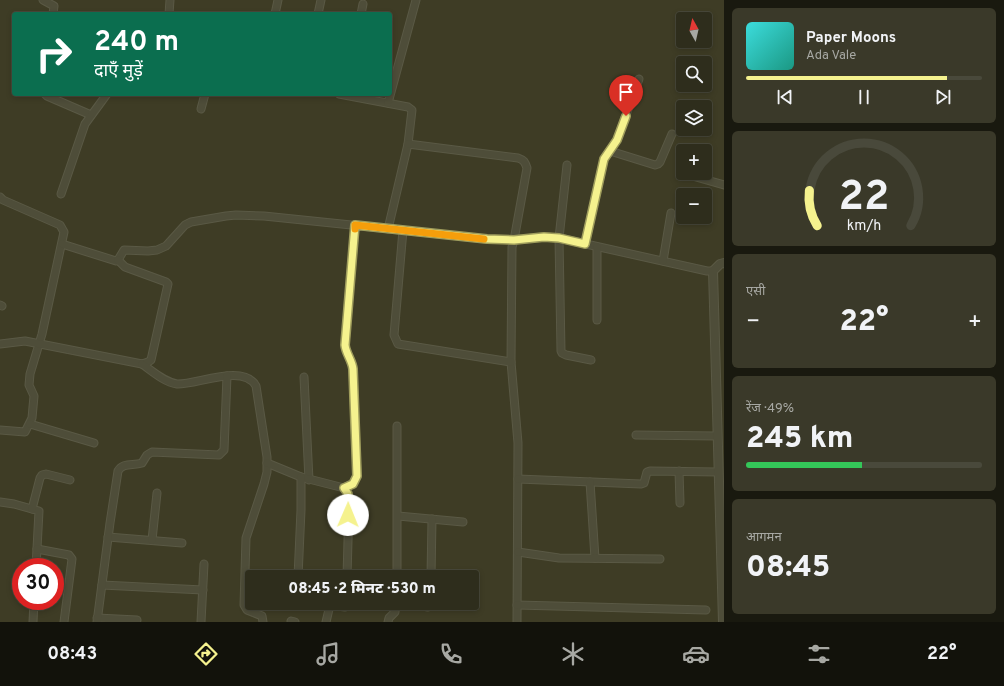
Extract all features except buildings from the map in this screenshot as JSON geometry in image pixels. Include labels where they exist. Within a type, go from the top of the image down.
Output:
[{"type":"street","points":[[43,0],[54,6],[53,12]]},
{"type":"street","points":[[169,12],[170,0]]},
{"type":"street","points":[[275,12],[278,0]]},
{"type":"street","points":[[318,12],[321,0]]},
{"type":"street","points":[[392,88],[416,0]]},
{"type":"street","points":[[361,12],[363,4]]},
{"type":"street","points":[[585,244],[604,159],[617,140],[640,79]]},
{"type":"street","points":[[47,96],[91,115]]},
{"type":"street","points":[[61,194],[85,124],[105,96]]},
{"type":"street","points":[[201,109],[204,96]]},
{"type":"street","points":[[353,96],[408,107],[412,110],[408,144],[388,229]]},
{"type":"street","points":[[388,103],[390,96]]},
{"type":"street","points":[[610,151],[655,165],[660,162],[672,134]]},
{"type":"street","points":[[408,144],[522,159],[527,168],[512,247],[511,362],[518,443],[517,622]]},
{"type":"street","points":[[567,165],[559,238],[561,351],[562,354],[592,360]]},
{"type":"street","points":[[708,180],[724,184]]},
{"type":"street","points":[[0,197],[3,200],[60,225],[64,232],[39,343],[30,374],[29,385],[34,396],[32,418],[26,431],[22,433],[0,430]]},
{"type":"street","points":[[663,261],[671,213]]},
{"type":"street","points":[[118,260],[124,250],[148,251],[157,250],[166,246],[185,225],[191,222],[226,216],[264,216],[487,239],[514,240],[544,237],[559,238],[707,271],[713,271],[720,264],[724,263]]},
{"type":"street","points":[[267,463],[309,480],[344,488],[353,484],[357,476],[353,369],[345,345],[355,225]]},
{"type":"street","points":[[403,230],[394,335],[398,344],[511,362]]},
{"type":"street","points":[[62,244],[118,260],[125,267],[168,284],[151,360],[142,364]]},
{"type":"street","points":[[597,246],[597,320]]},
{"type":"street","points":[[713,271],[723,622]]},
{"type":"street","points":[[0,344],[25,341],[142,364],[168,381],[176,384],[231,375],[248,379],[253,382],[256,386],[267,472],[246,538],[244,605],[247,610],[262,616],[263,622]]},
{"type":"street","points":[[137,620],[97,620],[118,471],[123,465],[142,463],[147,455],[152,452],[218,455],[222,453],[224,450],[226,376]]},
{"type":"street","points":[[304,377],[309,480]]},
{"type":"street","points":[[30,424],[94,443]]},
{"type":"street","points":[[397,426],[397,570]]},
{"type":"street","points":[[636,435],[717,436]]},
{"type":"street","points":[[679,471],[680,504]]},
{"type":"street","points":[[518,479],[641,484],[646,480],[647,472],[718,472]]},
{"type":"street","points":[[32,509],[42,475],[46,474],[70,480]]},
{"type":"street","points":[[298,570],[301,477]]},
{"type":"street","points":[[590,482],[595,558]]},
{"type":"street","points":[[344,488],[348,494],[349,504],[347,570]]},
{"type":"street","points":[[152,540],[157,493]]},
{"type":"street","points":[[0,502],[39,511],[36,558]]},
{"type":"street","points":[[398,516],[463,522]]},
{"type":"street","points":[[431,570],[432,519]]},
{"type":"street","points":[[108,537],[182,543]]},
{"type":"street","points":[[37,549],[70,555],[72,559],[64,622]]},
{"type":"street","points":[[518,552],[559,558],[660,559]]},
{"type":"street","points":[[201,622],[204,564]]},
{"type":"street","points":[[102,584],[203,590]]},
{"type":"street","points":[[517,605],[706,610]]},
{"type":"street","points":[[33,622],[34,610]]},
{"type":"street","points":[[326,622],[329,610]]},
{"type":"street","points":[[388,622],[389,618],[395,610]]},
{"type":"slow traffic","points":[[355,229],[355,225],[484,239]]},
{"type":"route","points":[[348,515],[348,494],[347,490],[344,488],[353,484],[357,476],[353,364],[347,354],[345,345],[355,225],[487,239],[514,240],[544,237],[559,238],[585,244],[604,159],[614,146],[626,116]]}]
